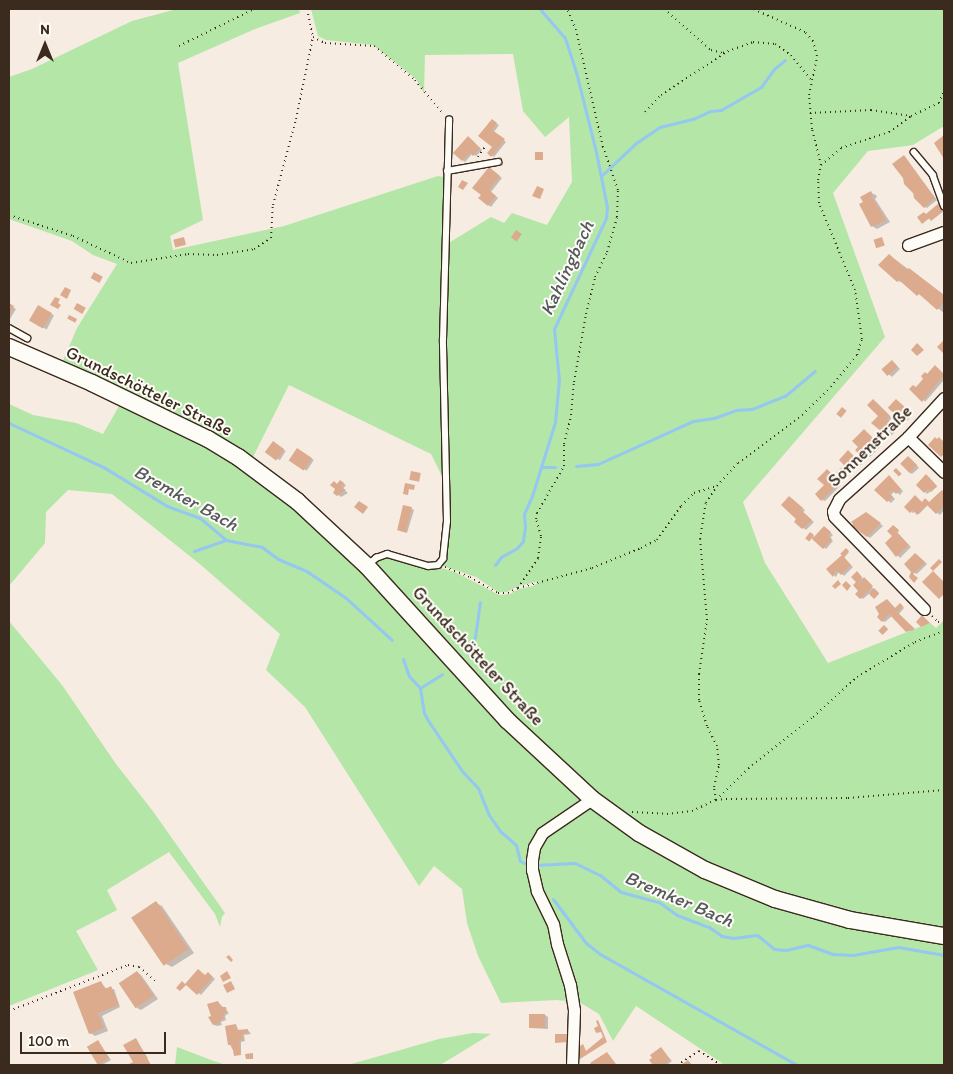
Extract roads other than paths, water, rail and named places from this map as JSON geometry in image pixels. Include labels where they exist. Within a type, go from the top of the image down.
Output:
[{"type":"main road","name":"Grundschötteler Straße","points":[[9,347],[92,383],[208,439],[238,457],[297,501],[367,566],[507,720],[598,804],[639,833],[705,870],[776,899],[850,920],[944,936]]},
{"type":"street","points":[[908,245],[944,232]]},
{"type":"street","name":"Sonnenstraße","points":[[924,609],[834,516],[833,511],[839,499],[908,438],[944,398]]},
{"type":"street","points":[[908,438],[944,472]]},
{"type":"street","points":[[572,1065],[574,1010],[570,985],[559,952],[554,924],[537,891],[532,865],[534,847],[542,833],[598,804]]},
{"type":"lane","points":[[367,566],[376,558],[387,554],[428,566],[438,565],[443,559],[447,522],[443,340],[448,120]]},
{"type":"lane","points":[[914,152],[933,175],[944,206]]},
{"type":"lane","points":[[447,171],[498,162]]},
{"type":"lane","points":[[9,328],[28,338]]},
{"type":"waterway","name":"Kahlingbach","points":[[495,565],[501,557],[517,548],[523,541],[524,514],[532,496],[555,422],[559,380],[554,329],[606,218],[607,207],[596,152],[576,72],[565,38],[541,9]]},
{"type":"waterway","points":[[601,176],[636,143],[660,127],[695,118],[710,111],[721,110],[761,87],[774,69],[785,60]]},
{"type":"waterway","points":[[576,466],[598,464],[693,421],[714,418],[736,410],[752,409],[785,396],[815,371]]},
{"type":"waterway","name":"Bremker Bach","points":[[9,423],[105,468],[167,506],[200,518],[226,540],[262,547],[278,559],[308,572],[346,598],[392,640]]},
{"type":"waterway","points":[[542,467],[555,467]]},
{"type":"waterway","points":[[194,551],[226,540]]},
{"type":"waterway","points":[[467,650],[475,637],[480,602]]},
{"type":"waterway","name":"Bremker Bach","points":[[403,659],[409,676],[420,688],[424,713],[429,722],[462,771],[478,788],[489,815],[500,831],[516,845],[520,861],[529,865]]},
{"type":"waterway","points":[[420,688],[442,674]]},
{"type":"waterway","name":"Bremker Bach","points":[[535,865],[575,863],[600,875],[621,892],[659,902],[677,915],[709,927],[722,936],[733,938],[757,935],[774,949],[786,950],[808,945],[833,954],[853,955],[898,947],[944,955]]},
{"type":"waterway","points":[[553,899],[586,943],[600,954],[797,1065]]}]
